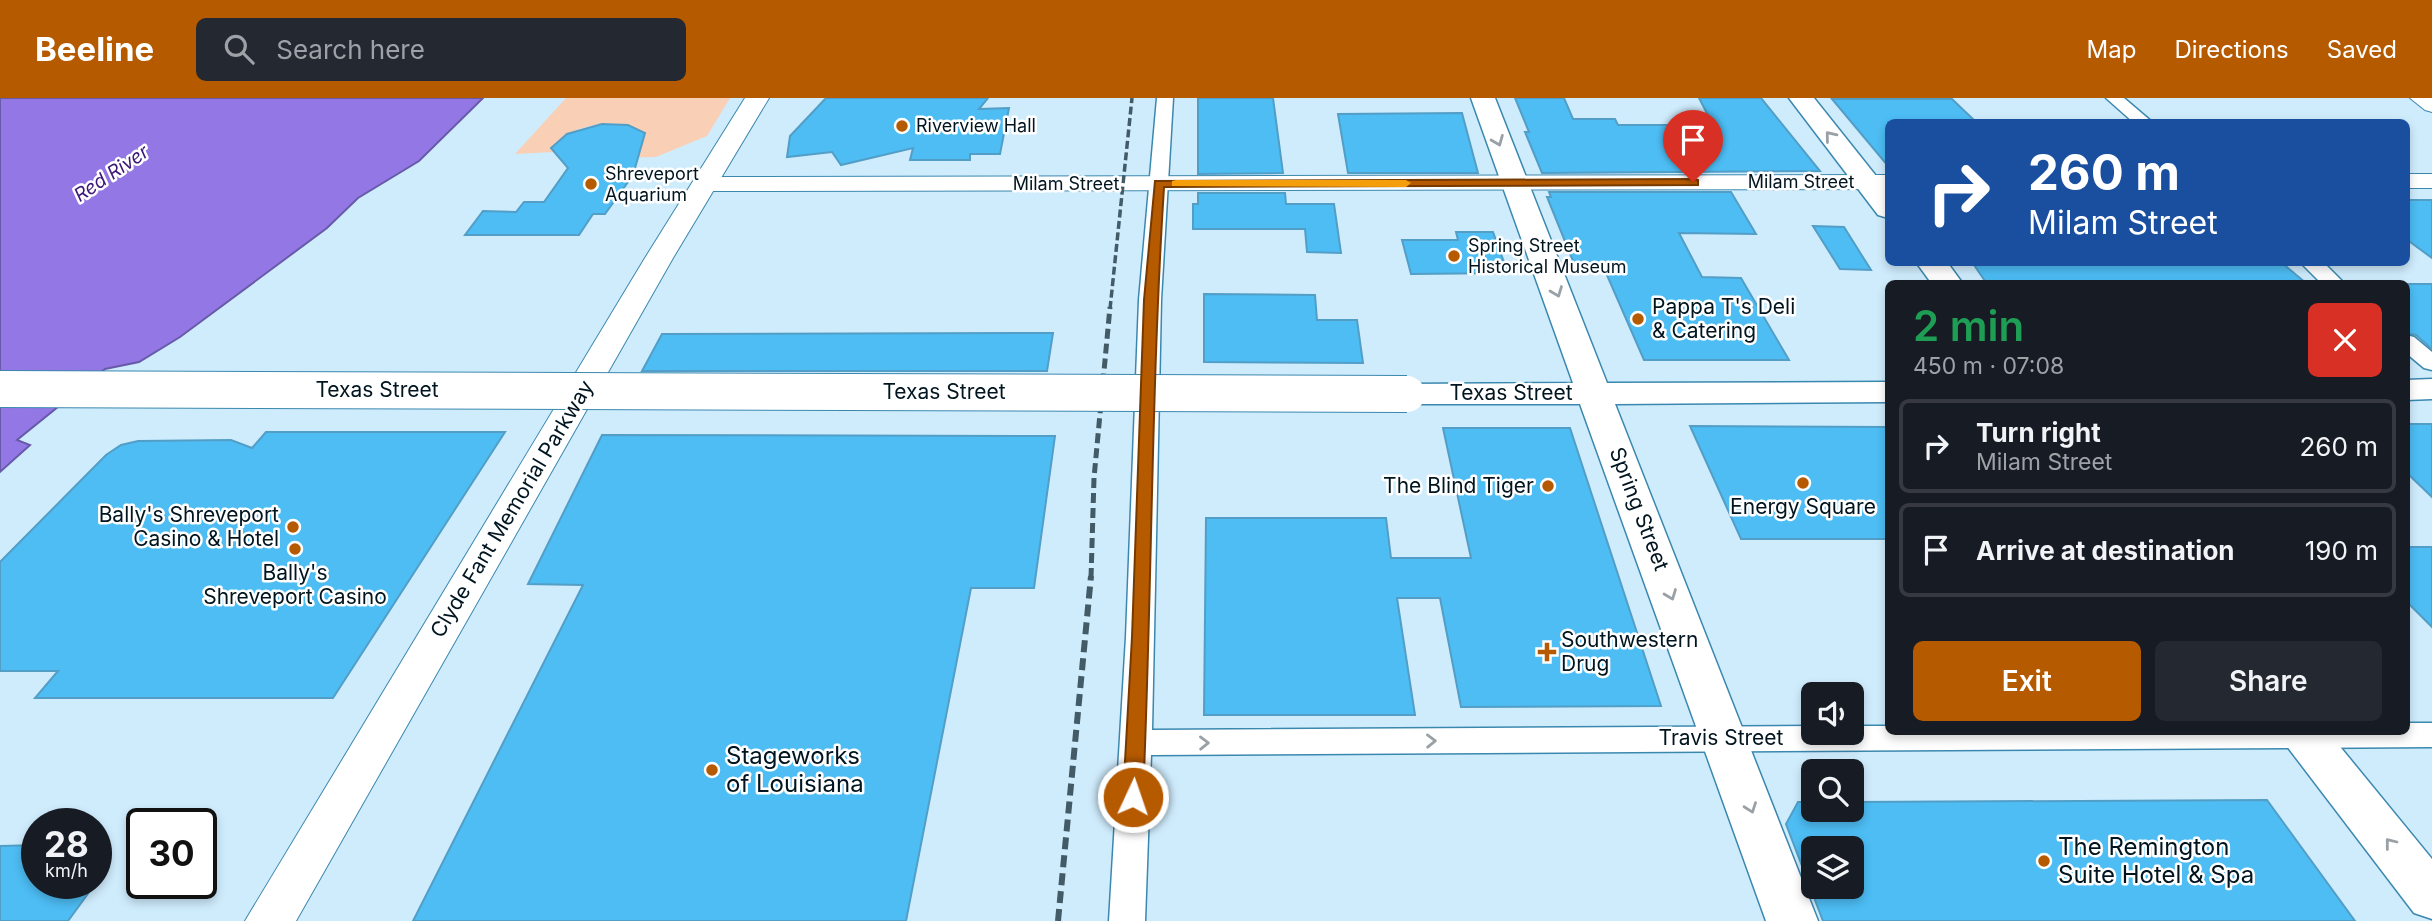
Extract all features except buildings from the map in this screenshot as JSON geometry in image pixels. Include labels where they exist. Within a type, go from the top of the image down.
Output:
[{"type":"main road","name":"Clyde Fant Memorial Parkway","points":[[270,921],[659,258],[758,98]]},
{"type":"main road","name":"Spring Street","points":[[1483,98],[1792,921]]},
{"type":"main road","points":[[1801,98],[1878,182],[1885,201]]},
{"type":"main road","points":[[1934,266],[1945,280]]},
{"type":"main road","name":"Texas Street","points":[[0,389],[1885,393]]},
{"type":"main road","points":[[2410,390],[2432,389]]},
{"type":"main road","points":[[2306,735],[2432,897]]},
{"type":"street","points":[[1127,921],[1141,637],[1150,300],[1165,98]]},
{"type":"street","points":[[2114,98],[2139,119]]},
{"type":"street","points":[[2420,98],[2432,106]]},
{"type":"street","points":[[2410,181],[2432,181]]},
{"type":"street","name":"Milam Street","points":[[706,184],[1878,182]]},
{"type":"street","points":[[2315,266],[2330,280]]},
{"type":"street","points":[[2410,345],[2432,363]]},
{"type":"street","name":"Travis Street","points":[[1135,743],[2072,735]]},
{"type":"street","name":"Travis Street","points":[[2410,735],[2432,735]]},
{"type":"shaded area","points":[[566,98],[730,98],[707,136],[656,157],[615,158],[644,136],[637,129],[611,123],[580,129],[567,135],[558,143],[554,152],[515,154]]},
{"type":"water","name":"Red River","points":[[0,98],[483,98],[419,161],[358,198],[327,228],[180,337],[139,362],[105,369],[17,440],[30,445],[0,472]]},
{"type":"railway","points":[[1110,309],[1132,98]]},
{"type":"railway","points":[[1091,578],[1094,478],[1110,307]]},
{"type":"railway","points":[[1058,921],[1091,576]]},
{"type":"slow traffic","points":[[1176,184],[1406,183]]},
{"type":"place","name":"Riverview Hall","points":[[902,126]]},
{"type":"place","name":"Shreveport Aquarium","points":[[591,184]]},
{"type":"place","name":"Spring Street Historical Museum","points":[[1454,256]]},
{"type":"place","name":"Pappa T's Deli & Catering","points":[[1638,319]]},
{"type":"place","name":"Energy Square","points":[[1803,483]]},
{"type":"place","name":"The Blind Tiger","points":[[1548,486]]},
{"type":"place","name":"Bally's Shreveport Casino & Hotel","points":[[293,527]]},
{"type":"place","name":"Bally's Shreveport Casino","points":[[295,549]]},
{"type":"place","name":"Southwestern Drug","points":[[1547,652]]},
{"type":"place","name":"Stageworks of Louisiana","points":[[712,770]]},
{"type":"place","name":"The Remington Suite Hotel & Spa","points":[[2044,861]]},
{"type":"route","points":[[1133,797],[1141,637],[1150,300],[1159,184],[1693,182]]}]
